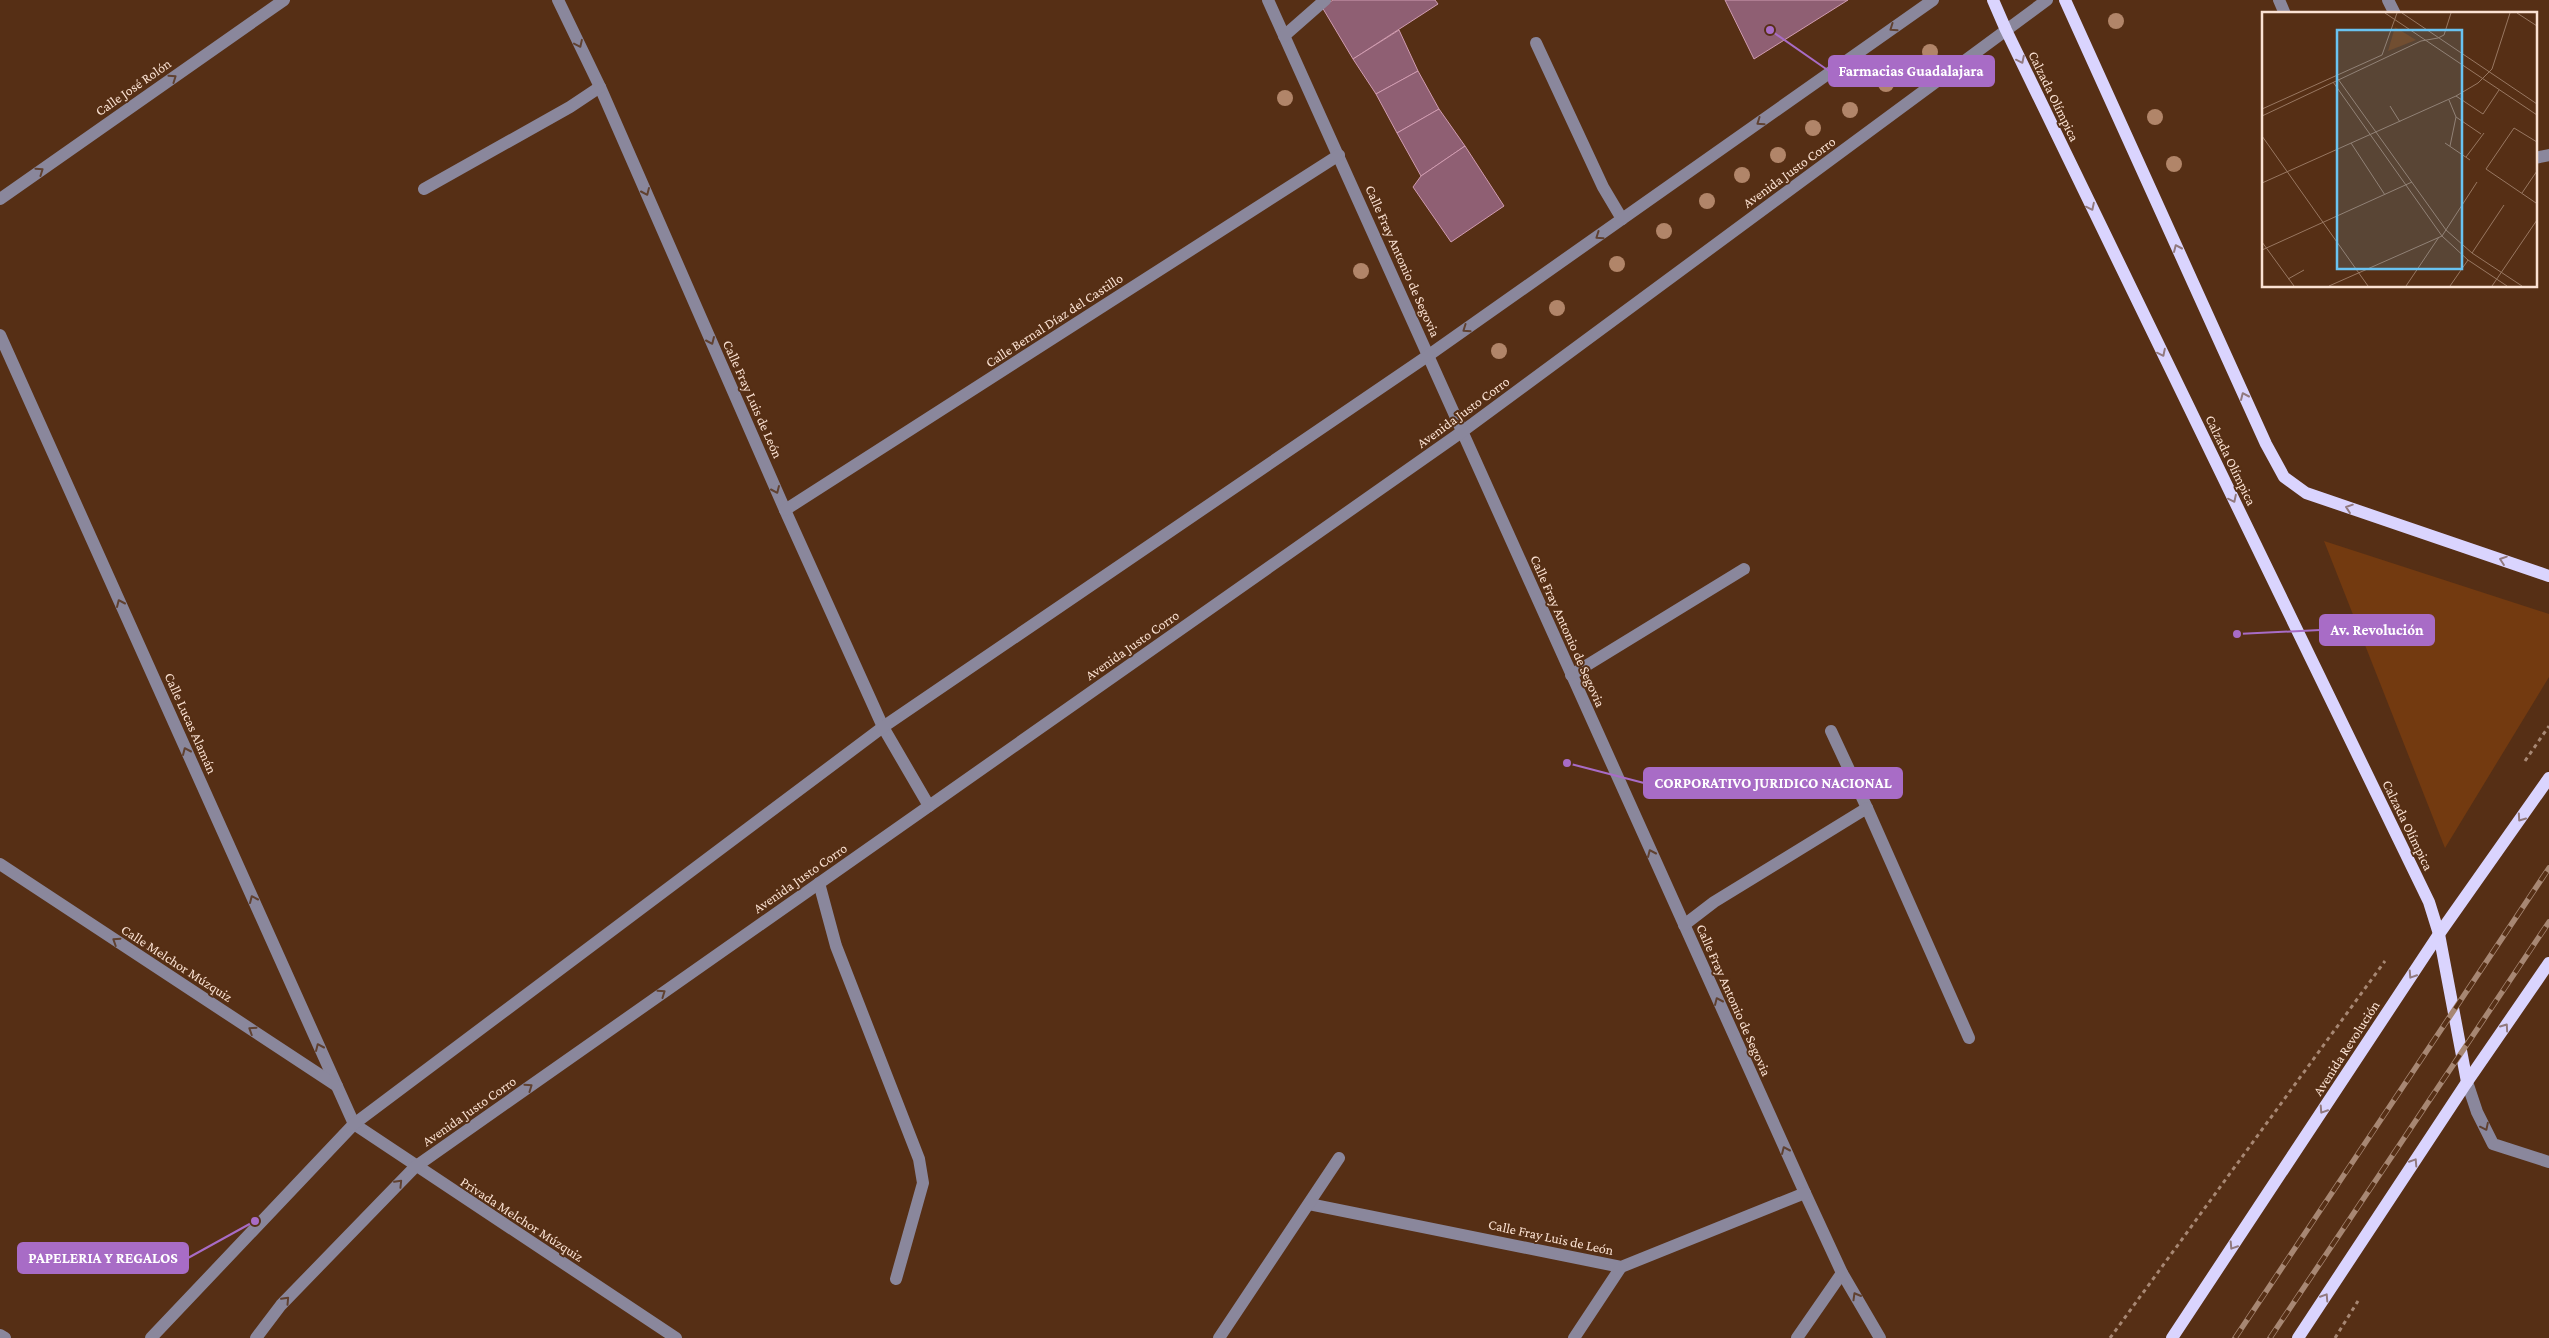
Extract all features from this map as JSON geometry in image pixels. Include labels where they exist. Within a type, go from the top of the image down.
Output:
[{"type":"main road","name":"Calzada Olímpica","points":[[1994,0],[2006,30],[2429,902],[2439,934],[2467,1082]]},
{"type":"main road","points":[[2065,0],[2266,444],[2284,477],[2306,493],[2549,576]]},
{"type":"main road","name":"Avenida Revolución","points":[[2172,1338],[2439,934],[2549,778]]},
{"type":"main road","points":[[2298,1338],[2467,1082],[2549,963]]},
{"type":"street","name":"Calle José Rolón","points":[[0,199],[284,0]]},
{"type":"street","name":"Calle Fray Luis de León","points":[[558,0],[600,87],[785,510],[883,727],[929,806]]},
{"type":"street","name":"Calle Fray Antonio de Segovia","points":[[1268,0],[1842,1273],[1880,1338]]},
{"type":"street","points":[[1284,36],[1325,0]]},
{"type":"street","points":[[151,1338],[354,1124],[883,727],[1429,355],[1933,0]]},
{"type":"street","name":"Avenida Justo Corro","points":[[256,1338],[282,1304],[416,1167],[1463,431],[2048,0]]},
{"type":"street","points":[[2279,0],[2284,12]]},
{"type":"street","points":[[2388,0],[2393,12]]},
{"type":"street","points":[[1536,43],[1603,187],[1622,219]]},
{"type":"street","points":[[424,189],[570,107],[600,87]]},
{"type":"street","points":[[2536,158],[2549,154]]},
{"type":"street","name":"Calle Bernal Díaz del Castillo","points":[[785,510],[1339,155]]},
{"type":"street","name":"Calle Lucas Alamán","points":[[0,335],[354,1124]]},
{"type":"street","points":[[1571,674],[1744,569]]},
{"type":"street","points":[[1832,731],[1969,1038]]},
{"type":"street","points":[[1684,925],[1714,902],[1867,808]]},
{"type":"street","name":"Calle Melchor Múzquiz","points":[[0,864],[337,1086]]},
{"type":"street","points":[[819,883],[836,946],[919,1160],[923,1183],[896,1279]]},
{"type":"street","points":[[2467,1082],[2477,1112],[2493,1144],[2549,1162]]},
{"type":"street","name":"Privada Melchor Múzquiz","points":[[354,1124],[676,1338]]},
{"type":"street","points":[[1219,1338],[1339,1158]]},
{"type":"street","name":"Calle Fray Luis de León","points":[[1309,1204],[1621,1267],[1805,1192]]},
{"type":"street","points":[[1574,1338],[1621,1267]]},
{"type":"street","points":[[1797,1338],[1842,1273]]},
{"type":"street","points":[[0,1335],[5,1338]]},
{"type":"path","points":[[2522,766],[2549,726]]},
{"type":"path","points":[[2110,1338],[2387,959]]},
{"type":"shaded area","points":[[2324,541],[2549,614],[2549,677],[2445,848]]},
{"type":"building","points":[[1333,0],[1435,0],[1438,4],[1353,59],[1322,7]]},
{"type":"building","points":[[1725,0],[1848,0],[1754,59]]},
{"type":"building","points":[[1399,30],[1418,71],[1376,94],[1353,59]]},
{"type":"building","points":[[1418,71],[1439,109],[1397,133],[1376,94]]},
{"type":"building","points":[[1439,109],[1465,146],[1421,176],[1397,133]]},
{"type":"building","points":[[1465,146],[1504,206],[1451,242],[1413,187],[1421,176]]},
{"type":"railway","points":[[2235,1338],[2549,868]]},
{"type":"railway","points":[[2270,1338],[2549,922]]},
{"type":"place","name":"Farmacias Guadalajara","points":[[1770,30]]},
{"type":"place","name":"Av. Revolución","points":[[2237,634]]},
{"type":"place","name":"CORPORATIVO JURIDICO NACIONAL","points":[[1567,763]]},
{"type":"place","name":"PAPELERIA Y REGALOS","points":[[255,1221]]}]
